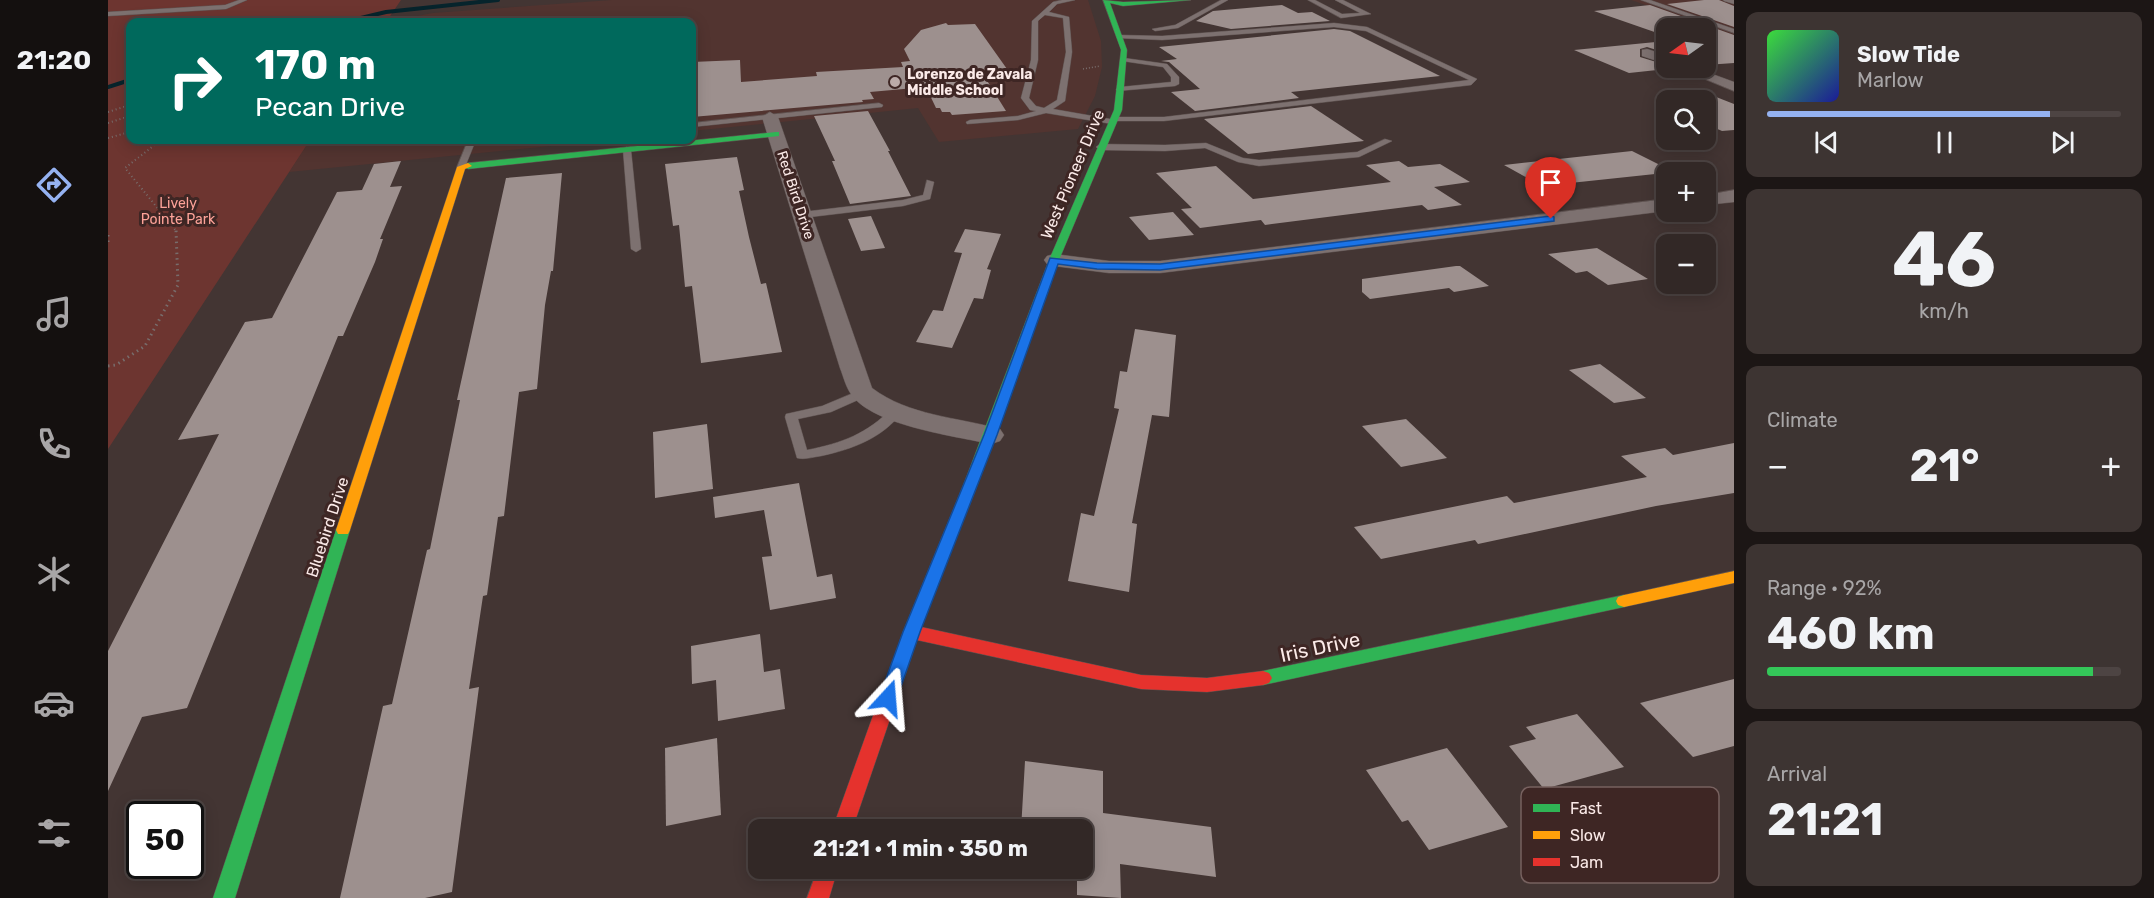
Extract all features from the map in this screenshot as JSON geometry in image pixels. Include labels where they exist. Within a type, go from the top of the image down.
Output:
[{"type":"street","points":[[1106,0],[1123,4],[1188,0]]},
{"type":"street","name":"West Pioneer Drive","points":[[846,819],[912,632],[991,435],[1054,260],[1100,147],[1113,121],[1124,60],[1118,33],[1106,0]]},
{"type":"street","points":[[1647,53],[1656,56]]},
{"type":"street","points":[[1711,78],[1734,87]]},
{"type":"street","name":"Red Bird Drive","points":[[696,138],[773,125],[862,393]]},
{"type":"street","name":"Red Bird Drive","points":[[461,167],[627,150],[662,144]]},
{"type":"street","name":"Bluebird Drive","points":[[224,898],[461,167]]},
{"type":"street","points":[[1716,199],[1734,196]]},
{"type":"street","points":[[1054,260],[1115,267],[1160,267],[1656,206]]},
{"type":"street","points":[[862,393],[880,405],[897,411],[991,435]]},
{"type":"street","name":"Iris Drive","points":[[912,632],[1141,682],[1207,685],[1265,678],[1734,577]]},
{"type":"street","points":[[818,898],[824,879]]},
{"type":"lane","points":[[108,14],[226,7],[244,0]]},
{"type":"lane","points":[[1072,0],[1054,3],[1035,21],[1038,44],[1034,71],[1025,98],[1033,108],[1113,121],[1164,119],[1471,83],[1473,79],[1367,29],[1334,25],[1162,38],[1118,33]]},
{"type":"lane","points":[[1118,33],[1176,27],[1225,0]]},
{"type":"lane","points":[[1311,0],[1341,16],[1368,14],[1338,0]]},
{"type":"lane","points":[[1644,0],[1734,31]]},
{"type":"lane","points":[[1726,0],[1734,2]]},
{"type":"lane","points":[[970,122],[1028,117],[1047,112],[1061,101],[1069,52],[1066,17],[1044,13]]},
{"type":"lane","points":[[1120,89],[1175,84],[1175,77],[1165,65],[1124,60]]},
{"type":"lane","points":[[696,125],[773,125],[879,105]]},
{"type":"lane","points":[[1100,147],[1158,148],[1206,145],[1241,160],[1259,163],[1359,153],[1388,141]]},
{"type":"lane","points":[[461,167],[470,144]]},
{"type":"lane","points":[[627,150],[636,249]]},
{"type":"lane","points":[[802,215],[903,203],[927,197],[930,182]]},
{"type":"lane","points":[[862,393],[826,409],[791,417],[802,455],[863,441],[880,429],[897,411]]},
{"type":"path","points":[[108,111],[126,106]]},
{"type":"path","points":[[108,123],[126,117]]},
{"type":"path","points":[[108,138],[126,133]]},
{"type":"path","points":[[108,366],[116,364],[145,346],[178,285],[177,232],[125,168],[156,144]]},
{"type":"path","points":[[108,235],[108,244]]},
{"type":"shaded area","name":"Lorenzo de Zavala Middle School","points":[[612,0],[1088,0],[1101,41],[1102,67],[1095,96],[1078,129],[939,142],[918,108],[696,131],[696,18],[407,18],[433,13]]},
{"type":"shaded area","points":[[1631,0],[1734,0],[1734,35],[1716,29],[1716,18],[1684,18]]},
{"type":"shaded area","points":[[307,144],[570,144],[289,172]]},
{"type":"green space","name":"Lively Pointe Park","points":[[108,0],[401,0],[389,18],[126,18],[126,144],[307,144],[108,449]]},
{"type":"building","points":[[1719,0],[1734,6],[1734,27],[1716,21],[1716,18],[1708,18],[1667,4]]},
{"type":"building","points":[[1282,5],[1298,13],[1312,12],[1330,21],[1231,29],[1196,21],[1213,11]]},
{"type":"building","points":[[1650,5],[1686,18],[1656,18],[1656,33],[1594,11]]},
{"type":"building","points":[[946,23],[948,25],[975,24],[1007,69],[981,71],[1006,111],[952,115],[950,112],[942,112],[940,108],[936,108],[926,87],[870,92],[874,99],[862,100],[863,102],[696,117],[696,62],[740,60],[741,82],[817,76],[816,72],[903,67],[901,62],[910,61],[904,49],[921,30]]},
{"type":"building","points":[[1334,29],[1350,31],[1440,76],[1291,92],[1299,98],[1195,111],[1171,92],[1200,89],[1169,62],[1161,61],[1177,59],[1159,47]]},
{"type":"building","points":[[1716,29],[1734,35],[1734,63],[1716,64]]},
{"type":"building","points":[[1656,42],[1656,50],[1647,47],[1640,49],[1640,57],[1656,62],[1656,70],[1629,73],[1574,50]]},
{"type":"building","points":[[1716,97],[1734,104],[1734,130],[1722,131],[1716,128]]},
{"type":"building","points":[[1311,106],[1364,141],[1248,154],[1204,119]]},
{"type":"building","points":[[868,111],[911,196],[850,204],[832,161],[835,161],[814,116]]},
{"type":"building","points":[[1632,151],[1656,163],[1656,174],[1542,186],[1504,165]]},
{"type":"building","points":[[737,157],[744,190],[739,191],[749,237],[761,284],[766,283],[782,352],[701,363],[692,286],[685,287],[679,225],[673,226],[665,164]]},
{"type":"building","points":[[401,161],[390,187],[402,186],[380,239],[383,239],[375,262],[343,336],[338,336],[187,708],[142,717],[108,791],[108,651],[219,434],[178,440],[245,322],[272,318],[337,192],[362,190],[374,164]]},
{"type":"building","points":[[1399,161],[1408,167],[1440,164],[1470,182],[1434,187],[1462,205],[1428,210],[1422,205],[1265,225],[1261,220],[1200,228],[1181,209],[1192,208],[1156,173],[1216,166],[1253,199],[1391,182],[1366,165]]},
{"type":"building","points":[[562,173],[553,271],[551,271],[545,305],[537,389],[519,392],[504,516],[498,517],[487,595],[483,596],[469,689],[479,687],[452,892],[425,898],[340,898],[383,706],[392,704],[427,550],[430,549],[460,400],[457,400],[506,178]]},
{"type":"building","points":[[1173,212],[1194,235],[1149,240],[1129,217]]},
{"type":"building","points":[[871,216],[885,248],[861,251],[848,219]]},
{"type":"building","points":[[965,229],[1001,234],[987,269],[991,270],[983,299],[974,298],[952,348],[916,342],[933,310],[943,311],[962,253],[954,252]]},
{"type":"building","points":[[1597,248],[1648,279],[1608,285],[1587,271],[1576,273],[1548,254]]},
{"type":"building","points":[[1460,266],[1489,286],[1454,292],[1449,288],[1370,299],[1362,292],[1362,279]]},
{"type":"building","points":[[1135,329],[1176,335],[1169,417],[1152,415],[1132,523],[1137,524],[1129,592],[1068,581],[1081,513],[1094,516],[1119,409],[1114,408],[1120,371],[1127,372]]},
{"type":"building","points":[[1600,364],[1646,398],[1614,403],[1569,370]]},
{"type":"building","points":[[1406,419],[1447,458],[1401,467],[1362,426]]},
{"type":"building","points":[[707,424],[713,489],[655,498],[653,432]]},
{"type":"building","points":[[1734,443],[1734,493],[1656,506],[1478,544],[1475,540],[1381,559],[1354,527],[1507,496],[1514,503],[1647,477],[1621,456],[1665,448],[1673,455]]},
{"type":"building","points":[[799,483],[817,577],[832,574],[836,598],[770,610],[762,557],[772,556],[764,510],[715,518],[713,497]]},
{"type":"building","points":[[760,634],[764,672],[780,669],[785,709],[718,721],[716,680],[692,684],[691,646]]},
{"type":"building","points":[[1734,679],[1734,746],[1693,757],[1640,703]]},
{"type":"building","points":[[1577,714],[1624,767],[1551,787],[1542,787],[1509,746],[1536,739],[1526,727]]},
{"type":"building","points":[[717,738],[721,815],[666,826],[665,748]]},
{"type":"building","points":[[1447,748],[1508,827],[1429,850],[1408,820],[1402,822],[1366,770]]},
{"type":"building","points":[[1025,761],[1103,771],[1103,813],[1211,827],[1216,877],[1120,864],[1121,898],[1077,895],[1077,879],[1093,879],[1093,819],[1022,819]]},
{"type":"waterway","points":[[361,18],[386,12],[498,0]]},
{"type":"waterway","points":[[108,87],[126,81]]},
{"type":"traffic: fast","points":[[1106,0],[1123,4],[1188,0]]},
{"type":"traffic: fast","points":[[970,486],[1054,260],[1118,110],[1124,50],[1106,0]]},
{"type":"traffic: fast","points":[[696,142],[776,134]]},
{"type":"traffic: fast","points":[[468,166],[680,144]]},
{"type":"traffic: fast","points":[[224,898],[343,530]]},
{"type":"traffic: fast","points":[[1263,678],[1624,601]]},
{"type":"traffic: slow","points":[[343,530],[461,167],[468,166]]},
{"type":"traffic: slow","points":[[1624,601],[1734,577]]},
{"type":"traffic: jam","points":[[846,819],[911,632],[970,486]]},
{"type":"traffic: jam","points":[[911,632],[1141,682],[1207,685],[1263,678]]},
{"type":"traffic: jam","points":[[818,898],[824,879]]},
{"type":"place","name":"Lorenzo de Zavala Middle School","points":[[895,82]]},
{"type":"route","points":[[888,698],[991,435],[1054,260],[1097,266],[1160,267],[1551,219]]}]
